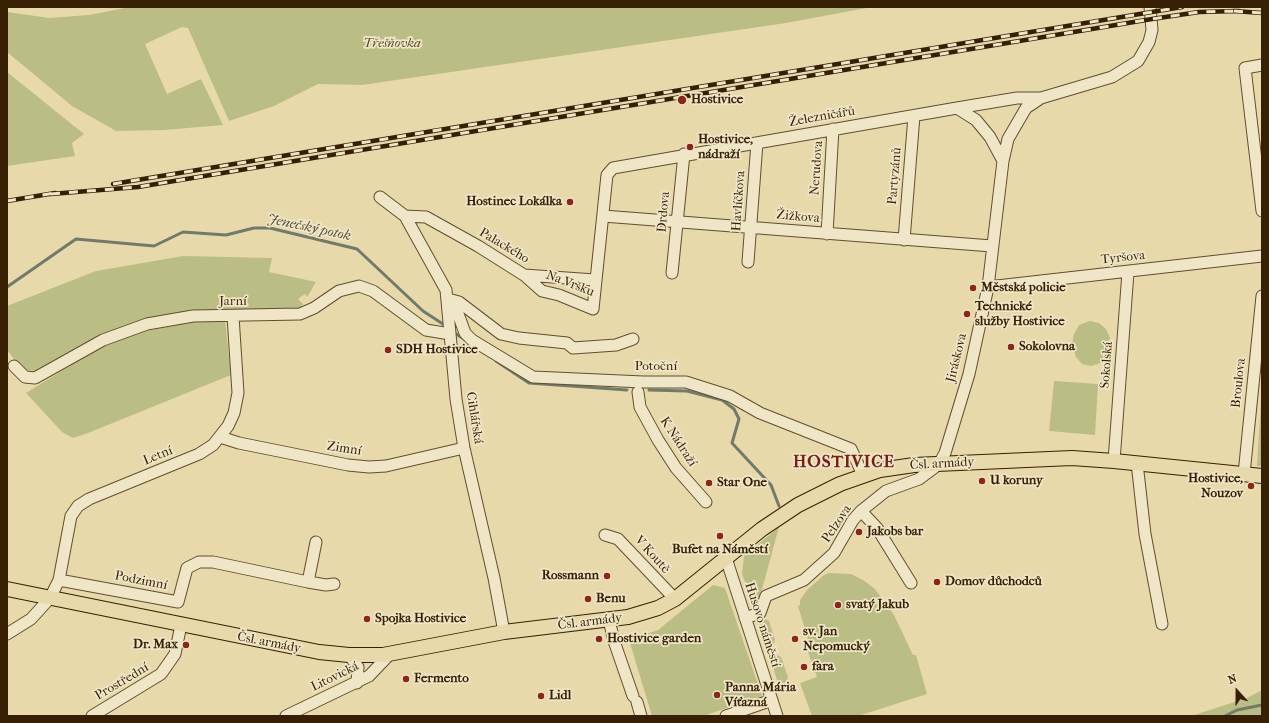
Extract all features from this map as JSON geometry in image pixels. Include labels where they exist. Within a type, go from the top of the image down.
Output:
[{"type":"main road","name":"Čsl. armády","points":[[7,590],[319,652],[348,655],[390,654],[504,632],[609,620],[642,613],[675,600],[762,528],[798,505],[863,474],[896,467],[1046,459],[1114,461],[1262,476]]},
{"type":"street","name":"Jiráskova","points":[[939,464],[945,453],[969,374],[988,287],[1003,161],[1008,139],[1026,108],[1041,98],[1112,77],[1138,61],[1149,42],[1152,30],[1150,7]]},
{"type":"street","points":[[1262,65],[1245,68],[1262,211]]},
{"type":"street","name":"Železničářů","points":[[602,216],[608,175],[610,169],[616,167],[684,154],[757,143],[1017,98],[1041,98]]},
{"type":"street","points":[[957,108],[976,120],[990,136],[1003,161]]},
{"type":"street","name":"Partyzánů","points":[[904,240],[914,116]]},
{"type":"street","name":"Nerudova","points":[[827,234],[833,129]]},
{"type":"street","name":"Havlíčkova","points":[[748,262],[757,143]]},
{"type":"street","name":"Drdova","points":[[672,273],[684,154]]},
{"type":"street","points":[[380,197],[405,216]]},
{"type":"street","name":"Palackého","points":[[405,216],[426,217],[478,246],[524,275],[595,285]]},
{"type":"street","name":"Cihlářská","points":[[405,216],[446,290],[456,399],[464,448],[494,578],[504,632]]},
{"type":"street","points":[[595,285],[602,216]]},
{"type":"street","name":"Žižkova","points":[[602,216],[677,223],[751,227],[992,246]]},
{"type":"street","name":"Tyršova","points":[[988,287],[1262,256]]},
{"type":"street","name":"Sokolská","points":[[1114,461],[1128,272]]},
{"type":"street","name":"Na Vršku","points":[[524,275],[542,292],[559,295],[590,309],[593,309],[595,285]]},
{"type":"street","name":"Jarní","points":[[14,366],[25,377],[35,378],[103,340],[147,324],[193,316],[300,314],[314,308],[339,291],[359,286],[373,291],[426,330],[450,329]]},
{"type":"street","name":"Broulova","points":[[1244,474],[1262,296]]},
{"type":"street","points":[[448,304],[459,302],[501,334],[519,338],[567,343],[573,348],[616,345],[633,339]]},
{"type":"street","name":"Potoční","points":[[448,304],[457,311],[465,333],[472,340],[533,377],[643,382],[686,382],[730,396],[760,413],[851,449],[863,474]]},
{"type":"street","name":"Letní","points":[[7,634],[31,619],[50,598],[59,580],[71,516],[78,506],[90,498],[198,454],[212,445],[228,426],[234,413],[238,392],[233,316]]},
{"type":"street","name":"K Nádraží","points":[[638,392],[640,407],[658,440],[681,474],[706,502]]},
{"type":"street","name":"Zimní","points":[[220,436],[239,443],[262,448],[348,465],[369,467],[386,466],[464,448]]},
{"type":"street","points":[[1137,463],[1145,534],[1162,624]]},
{"type":"street","name":"Pelzova","points":[[745,618],[760,613],[766,596],[804,580],[834,553],[853,520],[861,511],[886,491],[919,478],[939,464]]},
{"type":"street","points":[[861,511],[877,528],[910,583]]},
{"type":"street","name":"V Koutě","points":[[605,535],[618,539],[675,600]]},
{"type":"street","points":[[308,582],[316,542]]},
{"type":"street","name":"Husovo náměstí","points":[[726,558],[778,716]]},
{"type":"street","name":"Podzimní","points":[[59,580],[178,602],[186,568],[199,562],[213,562],[326,585],[334,584]]},
{"type":"street","points":[[609,620],[614,641],[640,716]]},
{"type":"street","name":"Prostřední","points":[[92,716],[161,674],[175,654],[181,625]]},
{"type":"street","name":"Litovická","points":[[286,716],[369,676],[390,654]]},
{"type":"street","points":[[348,655],[358,667],[357,683]]},
{"type":"street","points":[[726,716],[772,700]]},
{"type":"green space","name":"Třešňovka","points":[[130,7],[872,7],[786,23],[362,85],[318,84],[274,106],[229,121],[188,28],[182,27],[145,44],[167,94],[201,79],[223,125],[164,130],[116,131],[72,106],[7,52],[7,12],[49,18],[89,15]]},
{"type":"green space","points":[[7,72],[84,134],[72,143],[75,156],[7,166]]},
{"type":"green space","points":[[183,256],[272,258],[269,272],[316,282],[307,297],[305,294],[298,299],[303,304],[299,310],[209,310],[153,318],[100,336],[41,370],[26,370],[17,363],[7,350],[7,306],[96,271]]},
{"type":"green space","points":[[225,320],[231,375],[88,433],[73,438],[62,432],[26,393],[92,352],[136,333],[192,322]]},
{"type":"green space","points":[[1090,321],[1099,323],[1106,329],[1110,338],[1107,357],[1101,363],[1091,366],[1082,364],[1076,357],[1072,344],[1074,334],[1079,325]]},
{"type":"green space","points":[[1054,381],[1098,384],[1095,435],[1049,431]]},
{"type":"green space","points":[[1262,386],[1262,466],[1257,466]]},
{"type":"green space","points":[[779,527],[758,604],[754,606],[742,574],[744,556]]},
{"type":"green space","points":[[829,573],[851,574],[863,580],[875,589],[894,615],[913,655],[916,655],[927,694],[858,716],[812,716],[800,683],[817,677],[808,652],[810,646],[798,606],[800,605],[800,600],[807,590],[824,575]]},
{"type":"green space","points":[[713,585],[725,588],[762,696],[703,716],[652,716],[629,640],[658,630]]},
{"type":"green space","points":[[763,618],[769,621],[775,640],[773,645],[767,645],[765,643],[759,625],[759,622]]},
{"type":"green space","points":[[775,654],[781,657],[788,677],[786,683],[783,684],[777,680],[771,661],[771,658]]},
{"type":"green space","points":[[1262,690],[1262,716],[1191,716],[1247,698]]},
{"type":"waterway","name":"Jenečský potok","points":[[7,287],[76,239],[154,246],[183,232],[226,235],[254,228],[270,228],[357,249],[423,311],[446,326]]},
{"type":"waterway","name":"Jenečský potok","points":[[453,332],[464,339]]},
{"type":"waterway","name":"Jenečský potok","points":[[496,361],[529,383],[627,390]]},
{"type":"waterway","name":"Jenečský potok","points":[[649,390],[687,391],[722,400],[734,409],[739,419],[732,443],[771,485],[779,506]]},
{"type":"waterway","points":[[1225,716],[1237,710],[1262,705]]},
{"type":"railway","points":[[113,184],[1182,7]]},
{"type":"railway","points":[[1234,11],[1262,13]]},
{"type":"railway","points":[[51,194],[138,187],[1152,19],[1199,12],[1239,11]]},
{"type":"railway","points":[[7,201],[55,193]]},
{"type":"place","name":"Hostivice","points":[[682,100]]},
{"type":"place","name":"Hostivice, nádraží","points":[[690,147]]},
{"type":"place","name":"Hostinec Lokálka","points":[[570,202]]},
{"type":"place","name":"Městská policie","points":[[973,288]]},
{"type":"place","name":"Technické služby Hostivice","points":[[967,314]]},
{"type":"place","name":"Sokolovna","points":[[1011,347]]},
{"type":"place","name":"SDH Hostivice","points":[[388,350]]},
{"type":"place","name":"U koruny","points":[[982,481]]},
{"type":"place","name":"Star One","points":[[709,483]]},
{"type":"place","name":"Hostivice, Nouzov","points":[[1251,486]]},
{"type":"place","name":"Jakobs bar","points":[[859,532]]},
{"type":"place","name":"Bufet na Náměstí","points":[[720,536]]},
{"type":"place","name":"Rossmann","points":[[607,576]]},
{"type":"place","name":"Domov důchodců","points":[[937,582]]},
{"type":"place","name":"Benu","points":[[588,599]]},
{"type":"place","name":"svatý Jakub","points":[[838,605]]},
{"type":"place","name":"Spojka Hostivice","points":[[367,619]]},
{"type":"place","name":"Hostivice garden","points":[[599,639]]},
{"type":"place","name":"sv. Jan Nepomucký","points":[[795,639]]},
{"type":"place","name":"Dr. Max","points":[[186,645]]},
{"type":"place","name":"fara","points":[[804,667]]},
{"type":"place","name":"Fermento","points":[[406,679]]},
{"type":"place","name":"Panna Mária Víťazná","points":[[717,695]]},
{"type":"place","name":"Lidl","points":[[541,696]]},
{"type":"district","name":"HOSTIVICE","points":[[844,463]]}]
